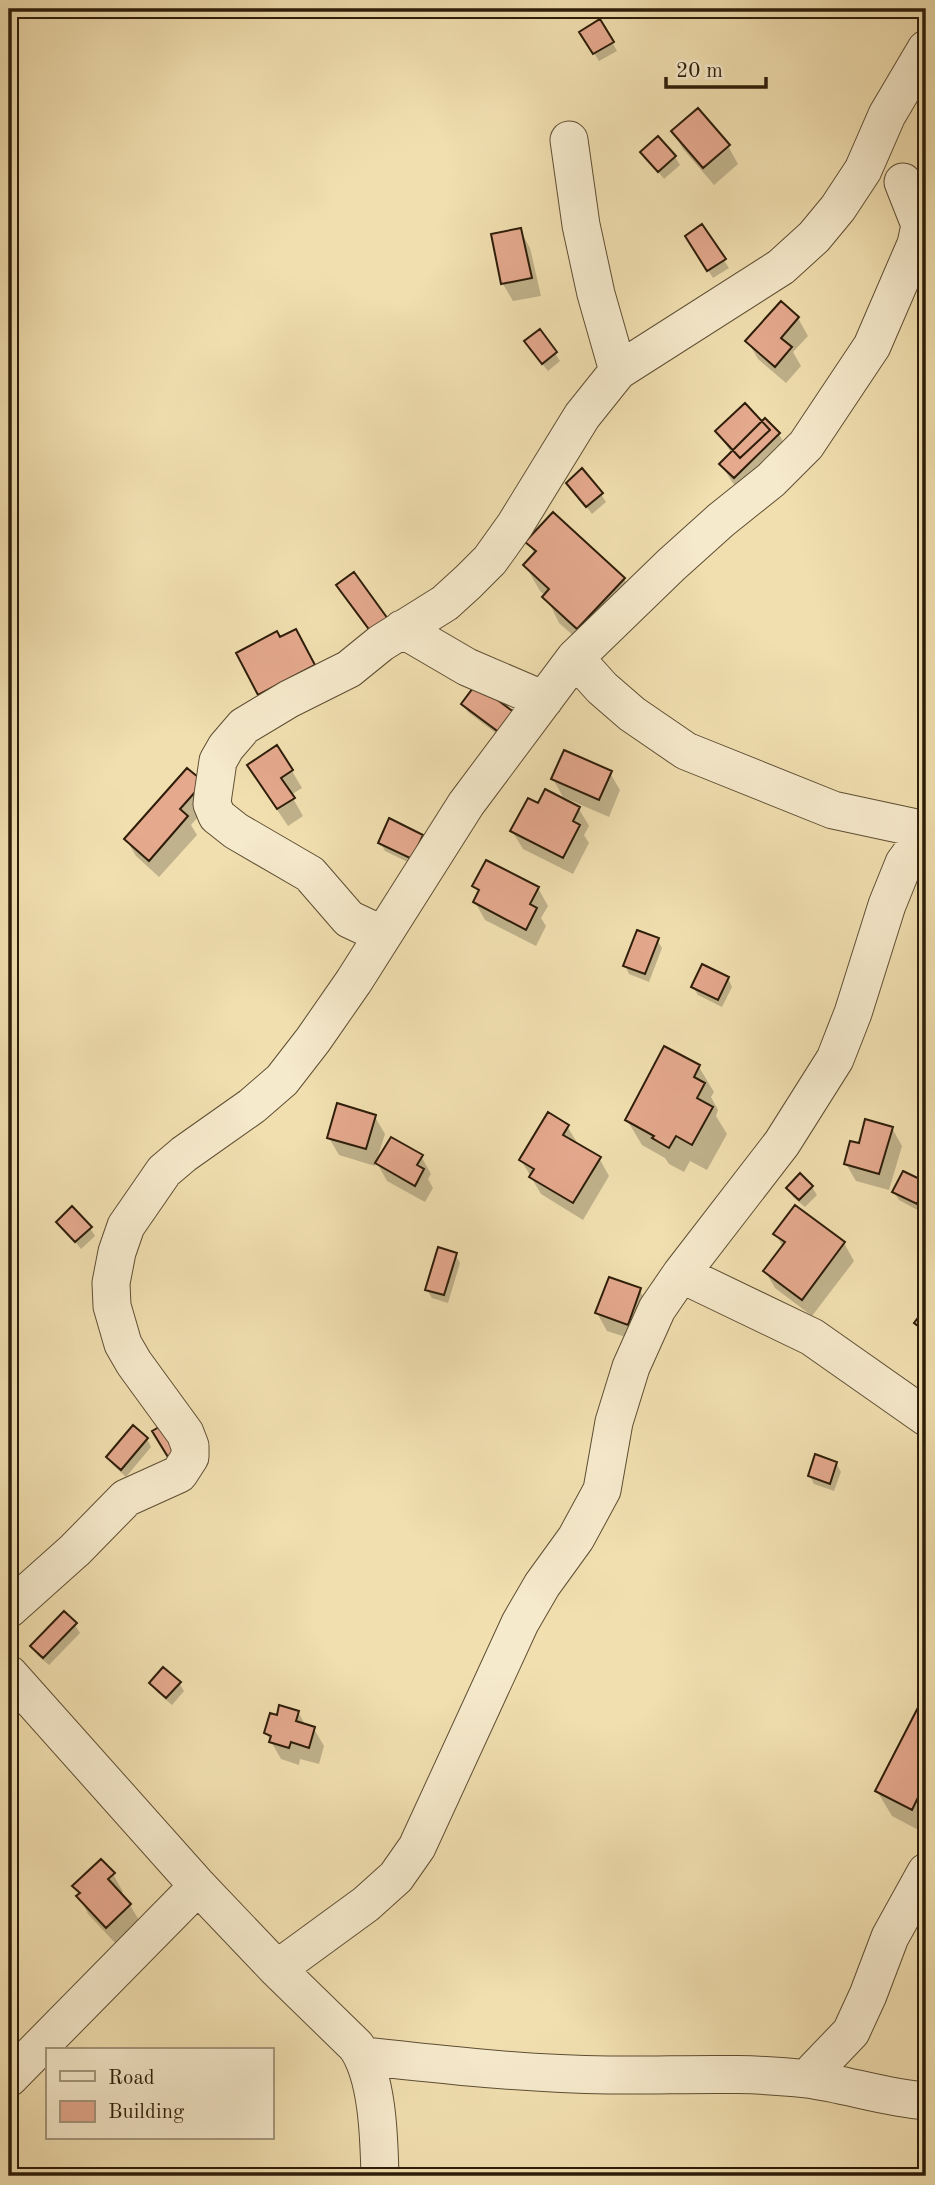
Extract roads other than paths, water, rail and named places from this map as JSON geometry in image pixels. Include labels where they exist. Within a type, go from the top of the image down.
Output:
[{"type":"street","points":[[383,935],[345,916],[310,874],[221,820],[214,811],[213,795],[218,761],[226,747],[244,726],[289,699],[349,669],[381,643],[445,603],[490,560],[515,525],[582,416],[618,372],[781,267],[814,237],[838,208],[863,170],[887,115],[926,49]]},
{"type":"street","points":[[569,140],[580,225],[618,372]]},
{"type":"street","points":[[9,1609],[75,1550],[116,1506],[137,1492],[179,1474],[190,1457],[190,1446],[185,1433],[123,1344],[112,1306],[111,1283],[126,1226],[164,1171],[252,1106],[282,1080],[313,1040],[383,935],[466,804],[575,658],[663,573],[721,520],[771,480],[806,445],[872,346],[916,244],[920,225],[902,182]]},
{"type":"street","points":[[402,629],[467,667],[544,700]]},
{"type":"street","points":[[277,1969],[366,1904],[397,1877],[417,1847],[520,1623],[542,1585],[576,1538],[601,1490],[614,1422],[631,1367],[657,1309],[782,1143],[835,1059],[853,1013],[887,905],[904,863],[926,831],[833,810],[686,751],[632,715],[575,658]]},
{"type":"street","points":[[681,1274],[812,1337],[926,1417]]},
{"type":"street","points":[[9,1674],[198,1886],[364,2056],[379,2137],[380,2176]]},
{"type":"street","points":[[806,2079],[851,2032],[869,1996],[890,1937],[926,1872]]},
{"type":"street","points":[[9,2078],[198,1886]]},
{"type":"street","points":[[364,2056],[447,2065],[606,2076],[715,2074],[806,2079],[926,2101]]}]
